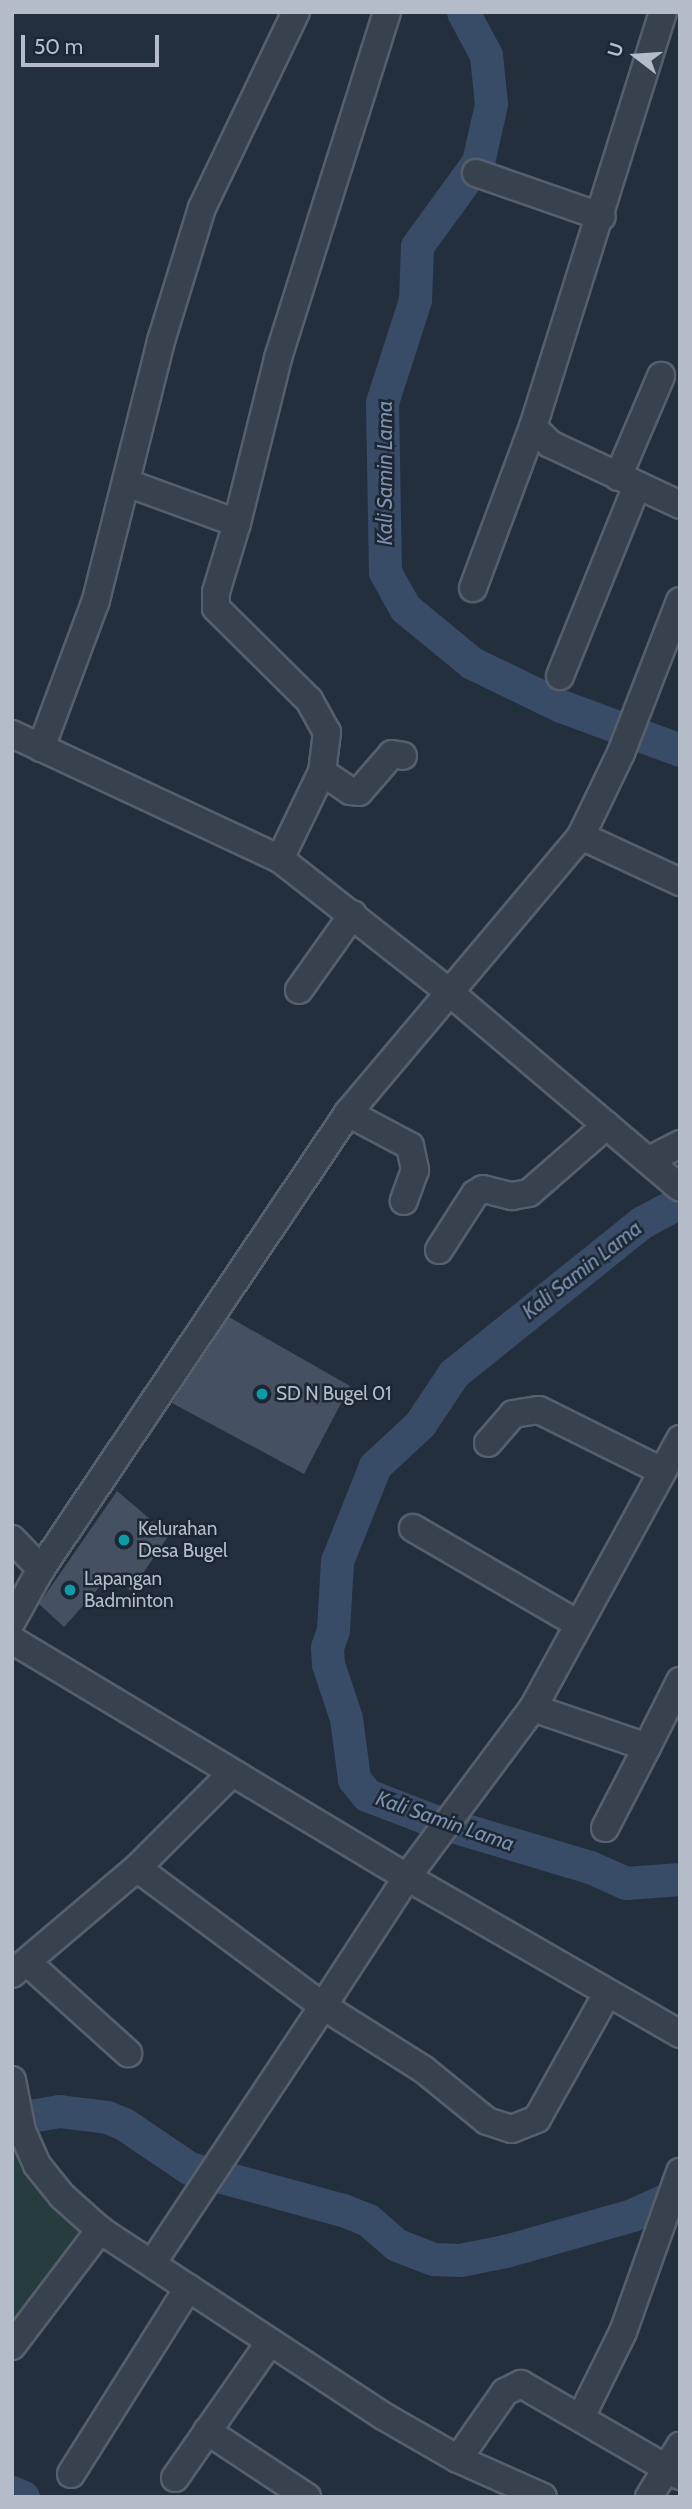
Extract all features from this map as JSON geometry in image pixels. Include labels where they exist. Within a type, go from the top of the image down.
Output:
[{"type":"street","points":[[41,748],[84,637],[127,483],[161,341],[202,208],[296,12]]},
{"type":"street","points":[[280,859],[322,772],[327,743],[319,716],[216,608],[216,592],[237,523],[278,358],[387,12]]},
{"type":"street","points":[[472,588],[533,427],[602,217],[663,12]]},
{"type":"street","points":[[476,173],[602,217]]},
{"type":"street","points":[[560,676],[628,481],[661,376]]},
{"type":"street","points":[[533,427],[550,444],[680,505]]},
{"type":"street","points":[[127,483],[237,523]]},
{"type":"street","points":[[12,1621],[41,1569],[348,1113],[581,836],[621,753],[680,601]]},
{"type":"street","points":[[12,734],[280,859],[448,991],[680,1188]]},
{"type":"street","points":[[322,772],[359,792],[391,754],[403,756]]},
{"type":"street","points":[[581,836],[680,882]]},
{"type":"street","points":[[299,990],[353,915]]},
{"type":"street","points":[[348,1113],[414,1152],[415,1170],[404,1201]]},
{"type":"street","points":[[439,1250],[475,1194],[483,1189],[512,1196],[529,1193],[607,1125]]},
{"type":"street","points":[[649,1160],[680,1144]]},
{"type":"street","points":[[488,1443],[513,1414],[539,1410],[660,1470]]},
{"type":"street","points":[[153,2262],[407,1877],[533,1707],[576,1623],[660,1470],[680,1439]]},
{"type":"street","points":[[413,1528],[576,1623]]},
{"type":"street","points":[[12,1539],[41,1569]]},
{"type":"street","points":[[12,1640],[407,1877],[680,2034]]},
{"type":"street","points":[[604,1828],[680,1681]]},
{"type":"street","points":[[533,1707],[648,1747]]},
{"type":"street","points":[[128,2053],[20,1968],[137,1868],[232,1773]]},
{"type":"street","points":[[137,1868],[323,2006],[424,2069],[487,2121],[512,2129],[537,2119],[607,1994]]},
{"type":"street","points":[[12,2080],[22,2131],[37,2165],[100,2230],[153,2262],[270,2342],[458,2459],[531,2494]]},
{"type":"street","points":[[581,2417],[623,2332],[680,2172]]},
{"type":"street","points":[[12,2346],[100,2230]]},
{"type":"street","points":[[71,2474],[188,2288]]},
{"type":"street","points":[[175,2478],[270,2342]]},
{"type":"street","points":[[458,2459],[505,2392],[516,2385],[528,2386],[581,2417],[676,2463],[649,2497]]},
{"type":"street","points":[[207,2431],[307,2497]]},
{"type":"green space","points":[[12,2132],[88,2231],[12,2327]]},
{"type":"building","name":"SD N Bugel 01","points":[[229,1317],[350,1386],[304,1474],[172,1403]]},
{"type":"building","name":"Kelurahan Desa Bugel","points":[[117,1491],[169,1535],[131,1591],[111,1574],[64,1627],[39,1604]]},
{"type":"waterway","name":"Kali Samin Lama","points":[[463,12],[486,55],[491,104],[478,162],[417,246],[415,300],[382,402],[385,572],[405,608],[472,663],[561,706],[680,750]]},
{"type":"waterway","name":"Kali Samin Lama","points":[[680,1202],[642,1222],[454,1373],[420,1424],[375,1466],[337,1561],[333,1630],[327,1647],[328,1664],[346,1718],[354,1779],[367,1795],[432,1820],[590,1867],[626,1883],[680,1879]]},
{"type":"waterway","name":"Kali Samin Lama","points":[[12,2119],[59,2111],[107,2117],[124,2124],[189,2168],[343,2210],[368,2220],[397,2245],[434,2259],[460,2260],[505,2251],[632,2215],[680,2193]]},
{"type":"waterway","name":"Kali Samin Lama","points":[[12,2492],[23,2497]]},
{"type":"place","name":"SD N Bugel 01","points":[[262,1394]]},
{"type":"place","name":"Kelurahan Desa Bugel","points":[[124,1540]]},
{"type":"place","name":"Lapangan Badminton","points":[[70,1590]]}]
